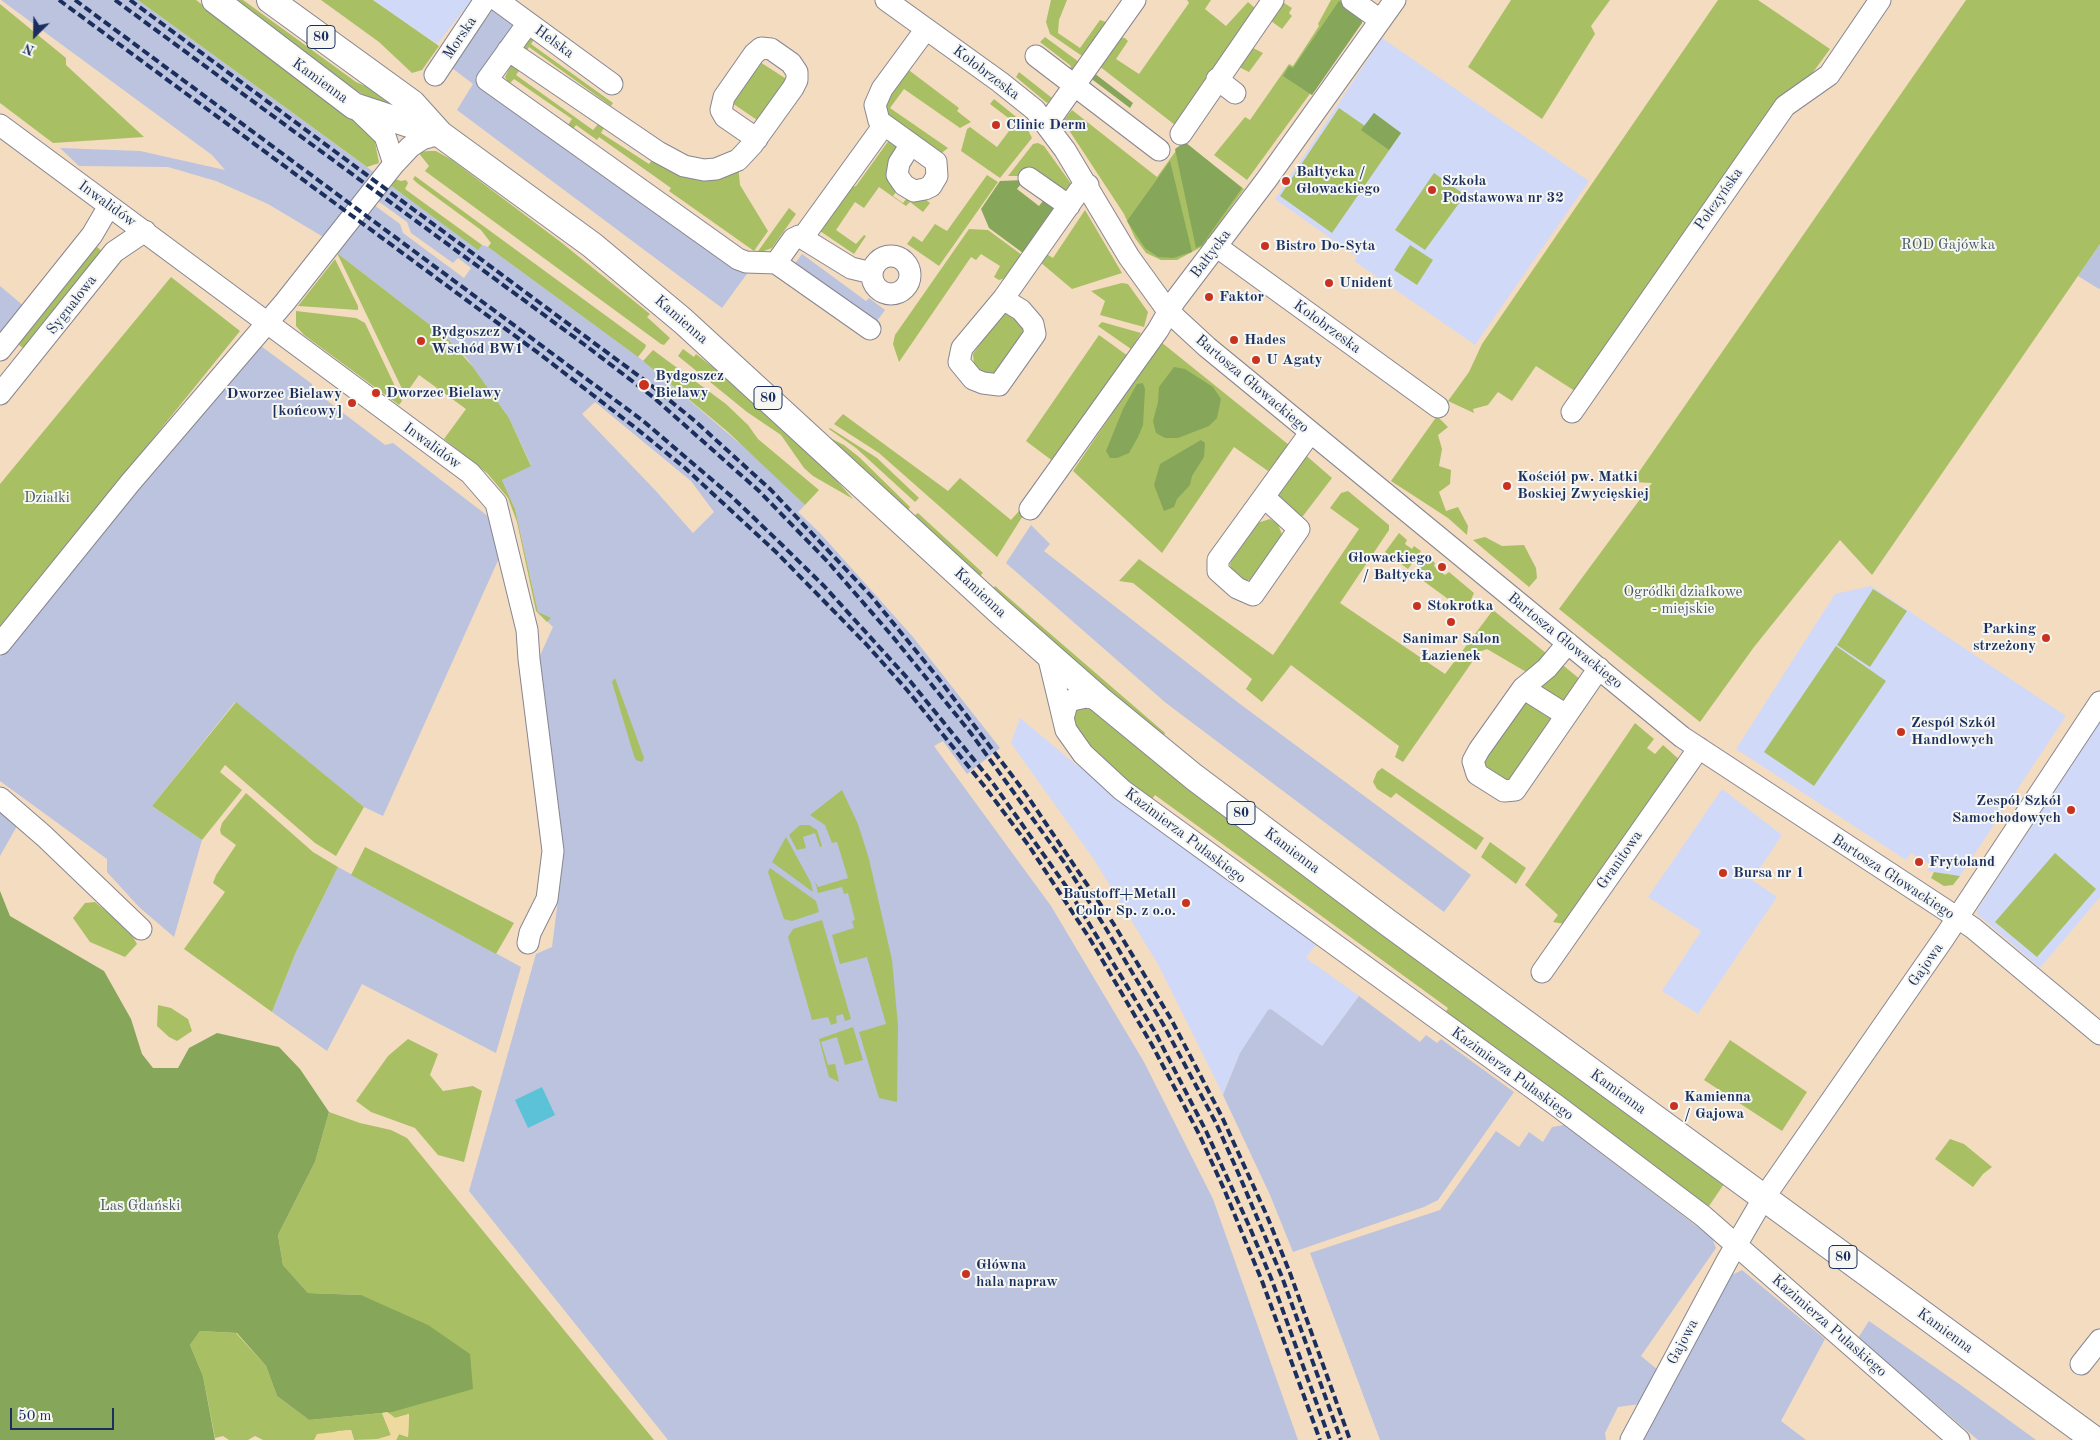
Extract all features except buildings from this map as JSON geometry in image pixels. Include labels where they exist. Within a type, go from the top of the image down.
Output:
[{"type":"main road","name":"Kamienna","points":[[215,0],[354,106],[440,134]]},
{"type":"main road","name":"Kamienna","points":[[270,0],[412,103],[440,134],[592,245],[683,320],[1048,655],[1194,777],[1763,1199],[2095,1440]]},
{"type":"street","name":"Morska","points":[[435,75],[485,0]]},
{"type":"street","name":"Helska","points":[[497,0],[612,84]]},
{"type":"street","points":[[1047,124],[1135,0]]},
{"type":"street","points":[[1181,134],[1273,0]]},
{"type":"street","points":[[1352,0],[1380,20]]},
{"type":"street","name":"Bałtycka","points":[[1030,509],[1158,330],[1168,311],[1267,179],[1395,0]]},
{"type":"street","name":"Połczyńska","points":[[1572,412],[1785,106],[1829,75],[1877,1]]},
{"type":"street","name":"Kołobrzeska","points":[[899,4],[926,29],[1000,82],[1035,110],[1047,124],[1088,186]]},
{"type":"street","points":[[528,23],[487,80],[738,259],[746,262],[776,263],[870,329]]},
{"type":"street","points":[[910,144],[879,121],[876,113],[878,98],[926,29]]},
{"type":"street","points":[[508,50],[634,137],[688,168],[710,170],[727,166],[738,160],[757,139]]},
{"type":"street","points":[[1036,56],[1159,150]]},
{"type":"street","points":[[1217,79],[1235,93]]},
{"type":"street","points":[[354,106],[385,136],[394,164]]},
{"type":"street","name":"Inwalidów","points":[[0,125],[470,473],[496,503],[527,630],[553,851],[547,900],[530,933],[528,943]]},
{"type":"street","points":[[803,237],[884,125]]},
{"type":"street","points":[[0,644],[125,490],[331,246],[394,164],[410,147],[422,139],[440,134]]},
{"type":"street","points":[[1029,178],[1069,206]]},
{"type":"street","points":[[1003,299],[1079,191],[1088,186]]},
{"type":"street","name":"Bartosza Głowackiego","points":[[1088,186],[1129,257],[1168,311],[1207,348],[1699,748],[1973,928],[2100,1034]]},
{"type":"street","name":"Sygnałowa","points":[[30,358],[4,345],[92,235],[109,206]]},
{"type":"street","name":"Sygnałowa","points":[[0,394],[114,252],[145,232]]},
{"type":"street","points":[[92,235],[114,252]]},
{"type":"street","points":[[776,263],[795,237],[803,237],[852,268],[872,273]]},
{"type":"street","name":"Kołobrzeska","points":[[1216,246],[1438,408]]},
{"type":"street","points":[[1264,497],[1310,433]]},
{"type":"street","points":[[1568,643],[1547,668],[1523,688],[1479,750],[1474,761],[1478,774],[1489,783],[1504,790],[1515,790],[1599,668]]},
{"type":"street","name":"Kazimierza Pułaskiego","points":[[1048,655],[1063,718],[1074,743],[1122,790],[1556,1105],[1736,1244],[1960,1440]]},
{"type":"street","points":[[1523,688],[1566,716]]},
{"type":"street","points":[[1063,718],[1068,704],[1072,700],[1086,697],[1099,699]]},
{"type":"street","name":"Gajowa","points":[[1631,1440],[1736,1244],[1763,1199],[1957,918],[2100,702]]},
{"type":"street","name":"Granitowa","points":[[1542,972],[1699,748]]},
{"type":"street","points":[[0,798],[44,836],[141,929]]},
{"type":"street","points":[[2081,1364],[2100,1340]]},
{"type":"shaded area","points":[[1,0],[138,0],[375,173],[325,238],[268,204],[216,181],[168,167],[79,166],[60,148],[140,151],[225,170],[212,155]]},
{"type":"shaded area","points":[[375,0],[472,0],[437,44],[374,1]]},
{"type":"shaded area","points":[[494,8],[521,28],[482,83],[749,271],[722,308],[457,110],[473,84],[452,68]]},
{"type":"shaded area","name":"Szkoła Podstawowa nr 32","points":[[1382,38],[1589,181],[1475,345],[1354,261],[1357,257],[1275,199]]},
{"type":"shaded area","points":[[390,185],[478,249],[482,245],[488,247],[641,359],[759,460],[805,505],[798,512],[820,533],[913,637],[1000,748],[967,774],[943,741],[934,746],[1051,906],[1144,1062],[1213,1199],[1298,1440],[668,1440],[469,1191],[536,954],[552,947],[564,852],[537,662],[553,627],[538,612],[515,509],[502,480],[531,465],[509,418],[468,360],[447,338],[337,253],[374,205],[400,224],[403,233],[464,278],[471,268],[458,258],[453,263],[411,233],[407,222],[378,201]],"holes":[[[595,402],[691,481],[714,512],[693,533],[655,490],[582,414]]]},
{"type":"shaded area","points":[[2100,244],[2100,288],[2099,289],[2078,276]]},
{"type":"shaded area","points":[[802,254],[866,301],[869,298],[885,310],[866,336],[785,277]]},
{"type":"shaded area","points":[[0,286],[25,307],[0,336]]},
{"type":"shaded area","points":[[261,346],[312,384],[312,389],[385,445],[393,443],[489,517],[500,556],[383,816],[364,807],[235,702],[152,806],[202,840],[174,937],[139,907],[107,872],[107,859],[0,781],[0,657],[166,456]]},
{"type":"shaded area","points":[[1031,525],[1050,544],[1044,551],[1240,704],[1471,875],[1444,912],[1166,703],[1006,563]]},
{"type":"shaded area","name":"Zespół Szkół Handlowych","points":[[1871,586],[2066,716],[1960,876],[1927,871],[1931,865],[1911,853],[1906,860],[1736,749],[1835,594]]},
{"type":"shaded area","points":[[1020,718],[1074,763],[1317,943],[1306,958],[1359,996],[1322,1046],[1271,1009],[1240,1053],[1223,1095],[1159,966],[1095,861],[1011,743]]},
{"type":"shaded area","name":"Zespół Szkół Samochodowych","points":[[2100,722],[2100,897],[2040,968],[1977,914],[1977,910]]},
{"type":"shaded area","points":[[1722,789],[1782,835],[1752,880],[1777,897],[1698,1014],[1662,991],[1701,931],[1648,897]]},
{"type":"shaded area","points":[[0,812],[17,826],[0,856]]},
{"type":"shaded area","points":[[338,867],[521,967],[496,1053],[362,984],[327,1051],[272,1012],[296,952]]},
{"type":"shaded area","points":[[1359,996],[1420,1042],[1426,1035],[1437,1043],[1441,1039],[1514,1092],[1438,1200],[1424,1207],[1293,1252],[1270,1195],[1223,1095],[1240,1053],[1268,1010],[1271,1009],[1322,1046]]},
{"type":"shaded area","points":[[1564,1125],[1712,1238],[1716,1248],[1641,1356],[1658,1370],[1640,1404],[1618,1407],[1605,1433],[1606,1440],[1380,1440],[1310,1253],[1440,1210],[1496,1131],[1519,1147],[1529,1132],[1543,1142],[1552,1127]]},
{"type":"shaded area","points":[[1742,1270],[1825,1339],[1781,1421],[1806,1440],[1643,1440],[1732,1275]]},
{"type":"shaded area","points":[[1869,1321],[2036,1440],[1978,1440],[1858,1338]]},
{"type":"green space","points":[[138,0],[196,0],[375,133],[374,137],[379,163],[367,167]]},
{"type":"green space","points":[[235,0],[243,0],[356,82],[386,95],[399,104],[392,113],[356,90]]},
{"type":"green space","points":[[321,0],[373,0],[439,46],[422,70],[412,73],[379,42]]},
{"type":"green space","points":[[1051,0],[1067,0],[1059,20],[1058,33],[1080,48],[1100,20],[1106,22],[1108,27],[1082,56],[1050,34],[1046,22]]},
{"type":"green space","points":[[1187,0],[1211,0],[1205,9],[1226,26],[1248,2],[1256,9],[1175,125],[1094,62],[1118,37],[1125,38],[1128,41],[1116,59],[1139,74],[1189,3]]},
{"type":"green space","points":[[1331,0],[1342,0],[1363,21],[1247,180],[1214,155],[1245,117],[1250,120],[1289,64],[1293,66],[1319,26],[1318,24]]},
{"type":"green space","points":[[1511,0],[1610,0],[1591,26],[1595,34],[1542,119],[1468,67]]},
{"type":"green space","points":[[1718,0],[1758,0],[1830,49],[1578,393],[1536,366],[1512,401],[1498,392],[1488,405],[1473,409],[1474,413],[1448,401],[1469,372],[1482,344]]},
{"type":"green space","name":"ROD Gajówka","points":[[1966,0],[2100,0],[2100,244],[1872,575],[1840,540],[1754,647],[1700,722],[1559,609],[1652,483],[1632,482]]},
{"type":"green space","points":[[1339,1],[1360,16],[1362,23],[1312,95],[1283,76],[1289,66],[1293,68]]},
{"type":"green space","points":[[1284,3],[1292,8],[1289,13],[1292,16],[1282,29],[1271,21],[1276,4]]},
{"type":"green space","points":[[0,4],[66,58],[66,65],[144,137],[53,143],[0,103]]},
{"type":"green space","points":[[529,36],[536,37],[531,44],[613,103],[611,106],[529,47],[525,54],[522,51],[525,39]]},
{"type":"green space","points":[[1045,37],[1079,62],[1081,67],[1067,74],[1071,66],[1040,42]]},
{"type":"green space","points":[[1251,47],[1263,53],[1249,72],[1239,67]]},
{"type":"green space","points":[[760,62],[788,80],[760,122],[732,103]]},
{"type":"green space","points":[[511,65],[521,68],[516,75],[593,130],[600,122],[606,124],[601,133],[649,164],[655,156],[695,178],[711,180],[711,173],[738,164],[740,185],[768,231],[754,251],[669,191],[671,188],[599,137],[597,140],[576,125],[573,129],[568,125],[572,119],[514,79],[509,84],[505,77]]},
{"type":"green space","points":[[906,68],[959,108],[957,111],[971,122],[960,128],[904,89],[890,108],[948,148],[939,155],[881,115],[882,102]]},
{"type":"green space","points":[[1019,72],[1052,98],[1047,103],[1016,77]]},
{"type":"green space","points":[[1094,73],[1133,103],[1130,108],[1089,77]]},
{"type":"green space","points":[[994,99],[1025,124],[1032,138],[1000,178],[961,151],[967,129],[970,127],[997,147],[1015,123],[990,104]]},
{"type":"green space","points":[[1339,108],[1365,126],[1374,113],[1401,133],[1332,233],[1280,196]]},
{"type":"green space","points":[[1072,110],[1157,177],[1183,141],[1244,189],[1203,246],[1177,260],[1161,260],[1146,253],[1135,238],[1124,214],[1063,121]]},
{"type":"green space","points":[[1374,113],[1401,133],[1389,150],[1361,130]]},
{"type":"green space","points":[[892,136],[904,145],[900,187],[893,196],[903,203],[910,194],[920,195],[930,203],[923,212],[910,202],[906,206],[879,187],[864,208],[855,202],[836,230],[856,244],[864,235],[866,236],[854,254],[814,227],[841,189],[856,186]]},
{"type":"green space","points":[[1185,142],[1242,188],[1202,245],[1196,248],[1175,149]]},
{"type":"green space","points":[[1038,143],[1044,146],[1072,185],[1064,195],[1022,176],[1008,176],[1033,144]]},
{"type":"green space","points":[[436,151],[452,160],[562,243],[650,314],[647,317],[670,338],[664,345],[661,344],[425,171],[429,166],[418,152]]},
{"type":"green space","points":[[1170,161],[1192,252],[1173,258],[1158,257],[1145,248],[1127,221]]},
{"type":"green space","points":[[1434,173],[1465,195],[1425,250],[1395,230]]},
{"type":"green space","points":[[987,175],[998,182],[939,266],[907,244],[913,236],[922,242],[935,224],[947,231]]},
{"type":"green space","points":[[415,176],[646,345],[638,357],[488,247],[491,243],[481,230],[417,183],[413,179]]},
{"type":"green space","points":[[395,179],[406,180],[408,183],[405,189],[482,245],[478,250],[390,185]]},
{"type":"green space","points":[[1024,180],[1017,189],[1039,206],[1046,197],[1056,206],[1023,253],[989,228],[981,209],[1000,181]]},
{"type":"green space","points":[[789,208],[796,214],[772,248],[756,254]]},
{"type":"green space","points":[[1085,210],[1122,273],[1072,289],[1040,262],[1045,253],[1053,258]]},
{"type":"green space","points":[[969,229],[988,230],[1022,255],[1006,278],[999,280],[994,277],[1000,266],[981,254],[976,260],[971,257],[899,362],[893,344],[895,335]]},
{"type":"green space","points":[[92,243],[107,255],[28,352],[13,340]]},
{"type":"green space","points":[[1410,245],[1433,260],[1417,285],[1394,270]]},
{"type":"green space","points":[[337,253],[447,338],[473,367],[509,418],[531,466],[502,480],[515,509],[538,612],[551,618],[547,622],[536,611],[517,522],[508,498],[488,474],[444,439],[466,409],[419,375],[405,395]]},
{"type":"green space","points":[[335,259],[358,306],[358,310],[298,306]]},
{"type":"green space","name":"Działki","points":[[171,277],[240,331],[0,628],[0,484]]},
{"type":"green space","points":[[1122,283],[1128,284],[1148,312],[1144,327],[1100,315],[1105,301],[1091,291]]},
{"type":"green space","points":[[296,311],[356,318],[365,323],[402,401],[399,405],[304,335],[296,326]]},
{"type":"green space","points":[[1006,313],[1019,317],[1025,335],[999,373],[991,375],[979,371],[974,364],[973,354],[998,317]]},
{"type":"green space","points":[[1102,322],[1141,333],[1131,349],[1098,326]]},
{"type":"green space","points":[[1099,335],[1128,356],[1054,462],[1026,441]]},
{"type":"green space","points":[[1161,342],[1289,445],[1268,471],[1234,447],[1162,553],[1073,471]]},
{"type":"green space","points":[[683,349],[694,357],[696,354],[718,371],[813,454],[853,499],[813,476],[804,468],[781,435],[747,412],[678,356]]},
{"type":"green space","points":[[653,350],[726,404],[748,425],[758,439],[819,490],[805,505],[728,432],[643,361]]},
{"type":"green space","points":[[1174,367],[1185,369],[1213,387],[1221,399],[1217,418],[1209,426],[1178,438],[1165,438],[1156,433],[1153,421],[1158,402],[1159,387]]},
{"type":"green space","points":[[1143,383],[1145,389],[1143,425],[1138,437],[1129,453],[1117,458],[1110,458],[1106,451],[1123,409],[1137,384]]},
{"type":"green space","points":[[843,414],[948,491],[960,478],[1011,520],[1019,511],[1024,514],[997,557],[879,453],[834,424]]},
{"type":"green space","points":[[1437,416],[1448,427],[1438,435],[1442,449],[1439,466],[1451,470],[1450,484],[1439,492],[1446,511],[1458,507],[1468,526],[1467,535],[1448,518],[1391,481]]},
{"type":"green space","points":[[830,428],[877,458],[919,498],[915,502],[856,448]]},
{"type":"green space","points":[[828,437],[844,445],[859,457],[910,507],[908,510]]},
{"type":"green space","points":[[1201,440],[1205,443],[1204,457],[1192,476],[1190,485],[1177,499],[1174,507],[1164,511],[1154,485],[1160,464]]},
{"type":"green space","points":[[1302,452],[1332,478],[1303,516],[1295,516],[1275,499]]},
{"type":"green space","points":[[1348,491],[1389,525],[1389,530],[1340,603],[1445,674],[1493,610],[1547,654],[1528,673],[1487,649],[1479,652],[1403,762],[1395,757],[1399,746],[1291,665],[1262,702],[1246,689],[1252,679],[1133,583],[1119,581],[1139,559],[1273,655],[1359,529],[1330,508],[1341,493]]},
{"type":"green space","points":[[918,513],[983,573],[979,577],[916,518],[915,515]]},
{"type":"green space","points":[[1270,519],[1278,524],[1284,540],[1260,574],[1250,580],[1239,580],[1232,574],[1230,564],[1233,557],[1254,524]]},
{"type":"green space","points":[[1399,533],[1407,540],[1405,544],[1412,549],[1414,546],[1421,551],[1408,569],[1385,552]]},
{"type":"green space","points":[[1485,537],[1502,546],[1524,545],[1536,568],[1537,578],[1529,587],[1473,540]]},
{"type":"green space","points":[[1427,556],[1435,563],[1434,566],[1437,569],[1445,575],[1449,572],[1474,593],[1468,607],[1463,610],[1414,574]]},
{"type":"green space","points":[[995,586],[1165,733],[1163,738],[992,590]]},
{"type":"green space","points":[[1873,589],[1907,611],[1870,667],[1837,645]]},
{"type":"green space","points":[[1836,646],[1886,681],[1814,786],[1764,752]]},
{"type":"green space","points":[[1559,662],[1581,680],[1563,708],[1535,687]]},
{"type":"green space","points":[[615,678],[644,758],[642,762],[636,760],[634,756],[612,682]]},
{"type":"green space","points":[[1526,697],[1554,715],[1510,784],[1481,766]]},
{"type":"green space","points":[[236,702],[364,807],[336,856],[315,843],[225,765],[220,772],[242,790],[202,840],[152,806]]},
{"type":"green space","points":[[1080,707],[1091,708],[1271,852],[1724,1184],[1707,1209],[1443,1017],[1448,1008],[1155,795],[1149,803],[1097,760],[1073,727],[1073,711]]},
{"type":"green space","points":[[1635,723],[1654,739],[1647,748],[1655,754],[1663,745],[1682,762],[1565,924],[1553,922],[1558,915],[1525,885]]},
{"type":"green space","points":[[1382,768],[1484,838],[1476,850],[1396,793],[1391,798],[1377,789],[1373,782],[1377,772]]},
{"type":"green space","points":[[842,790],[858,824],[869,859],[892,960],[898,1026],[897,1102],[879,1098],[859,1032],[886,1024],[867,957],[840,964],[832,935],[854,928],[852,921],[855,920],[848,893],[844,894],[842,887],[818,893],[815,881],[818,887],[848,878],[837,842],[832,843],[825,825],[810,815]]},
{"type":"green space","points":[[246,793],[313,852],[338,867],[296,952],[272,1012],[184,949],[225,892],[213,883],[216,875],[236,845],[221,834],[220,830],[222,823]]},
{"type":"green space","points":[[800,825],[809,825],[817,830],[822,846],[820,847],[815,833],[803,837],[806,848],[797,850],[789,835]]},
{"type":"green space","points":[[786,837],[811,883],[813,892],[772,862]]},
{"type":"green space","points":[[1490,842],[1526,868],[1516,884],[1481,857]]},
{"type":"green space","points":[[365,847],[514,923],[496,954],[351,875]]},
{"type":"green space","points":[[2055,853],[2096,889],[2037,957],[1995,922]]},
{"type":"green space","points":[[770,868],[816,901],[819,912],[792,921],[784,919],[768,872]]},
{"type":"green space","points":[[1934,872],[1960,876],[1953,885],[1944,886],[1931,878]]},
{"type":"green space","name":"Las Gdański","points":[[0,891],[10,916],[104,971],[131,1019],[142,1054],[153,1068],[178,1068],[189,1048],[217,1033],[279,1047],[300,1069],[329,1112],[315,1162],[278,1235],[283,1265],[308,1293],[361,1295],[428,1325],[470,1354],[473,1389],[392,1412],[309,1420],[277,1396],[266,1366],[237,1333],[200,1331],[190,1345],[203,1376],[215,1440],[0,1440]]},
{"type":"green space","points":[[95,902],[129,930],[137,944],[125,957],[90,942],[73,918],[85,903]]},
{"type":"green space","points":[[822,920],[851,1019],[845,1021],[843,1014],[836,1016],[837,1023],[831,1025],[828,1017],[812,1020],[788,937],[793,929]]},
{"type":"green space","points":[[158,1005],[171,1008],[188,1019],[192,1031],[177,1041],[169,1037],[157,1026]]},
{"type":"green space","points":[[853,1027],[863,1060],[845,1065],[837,1037],[821,1042],[828,1065],[835,1064],[839,1082],[829,1077],[819,1039]]},
{"type":"green space","points":[[408,1039],[438,1054],[430,1075],[443,1091],[473,1086],[482,1091],[464,1162],[438,1155],[415,1128],[371,1112],[356,1101],[388,1056]]},
{"type":"green space","points":[[1730,1040],[1807,1092],[1782,1131],[1704,1080]]},
{"type":"green space","points":[[329,1112],[360,1123],[391,1130],[407,1138],[654,1440],[396,1440],[399,1434],[408,1437],[409,1414],[395,1418],[387,1412],[392,1412],[361,1295],[308,1293],[283,1265],[278,1235],[315,1162]]},
{"type":"green space","points":[[1950,1139],[1964,1144],[1992,1167],[1983,1174],[1973,1187],[1935,1159]]},
{"type":"green space","points":[[200,1331],[236,1333],[266,1366],[277,1396],[309,1420],[382,1413],[391,1435],[383,1439],[354,1440],[351,1430],[338,1431],[314,1440],[263,1440],[255,1436],[248,1440],[229,1440],[223,1436],[215,1438],[203,1376],[190,1345]]},
{"type":"sand","points":[[387,1412],[395,1418],[409,1414],[408,1437],[399,1434],[396,1440],[374,1440],[391,1435],[382,1413]]},
{"type":"sand","points":[[351,1430],[354,1440],[314,1440],[317,1434]]},
{"type":"water","points":[[542,1087],[555,1115],[528,1128],[515,1100]]},
{"type":"railway","points":[[59,0],[541,355],[685,468],[776,552],[866,644],[907,690],[985,787],[1029,846],[1090,939],[1152,1045],[1199,1134],[1224,1189],[1262,1281],[1320,1440]]},
{"type":"railway","points":[[75,0],[642,420],[731,496],[777,540],[824,586],[910,681],[992,782],[1068,889],[1155,1032],[1206,1131],[1250,1228],[1271,1278],[1330,1440]]},
{"type":"railway","points":[[115,0],[653,397],[759,491],[828,562],[893,637],[970,732],[1064,862],[1163,1024],[1216,1123],[1240,1177],[1282,1277],[1341,1440]]},
{"type":"railway","points":[[130,0],[647,382],[695,421],[771,490],[871,596],[939,679],[1026,794],[1113,923],[1171,1019],[1222,1117],[1267,1216],[1290,1273],[1350,1440]]},
{"type":"place","name":"Clinic Derm","points":[[996,125]]},
{"type":"place","name":"Bałtycka / Głowackiego","points":[[1286,181]]},
{"type":"place","name":"Szkoła Podstawowa nr 32","points":[[1432,190]]},
{"type":"place","name":"Bistro Do-Syta","points":[[1265,246]]},
{"type":"place","name":"Unident","points":[[1329,283]]},
{"type":"place","name":"Faktor","points":[[1209,297]]},
{"type":"place","name":"Hades","points":[[1234,340]]},
{"type":"place","name":"Bydgoszcz Wschód BW1","points":[[421,341]]},
{"type":"place","name":"U Agaty","points":[[1256,360]]},
{"type":"place","name":"Bydgoszcz Bielawy","points":[[644,385]]},
{"type":"place","name":"Dworzec Bielawy","points":[[376,393]]},
{"type":"place","name":"Dworzec Bielawy [końcowy]","points":[[352,403]]},
{"type":"place","name":"Kościół pw. Matki Boskiej Zwycięskiej","points":[[1507,486]]},
{"type":"place","name":"Głowackiego / Bałtycka","points":[[1442,567]]},
{"type":"place","name":"Stokrotka","points":[[1417,606]]},
{"type":"place","name":"Sanimar Salon Łazienek","points":[[1451,622]]},
{"type":"place","name":"Parking strzeżony","points":[[2046,638]]},
{"type":"place","name":"Zespół Szkół Handlowych","points":[[1901,732]]},
{"type":"place","name":"Zespół Szkół Samochodowych","points":[[2071,810]]},
{"type":"place","name":"Frytoland","points":[[1919,862]]},
{"type":"place","name":"Bursa nr 1","points":[[1723,873]]},
{"type":"place","name":"Baustoff+Metall Color Sp. z o.o.","points":[[1186,903]]},
{"type":"place","name":"Kamienna / Gajowa","points":[[1674,1106]]},
{"type":"place","name":"Główna hala napraw","points":[[966,1274]]},
{"type":"park label","name":"Ogródki działkowe - miejskie","points":[[1683,600]]}]
